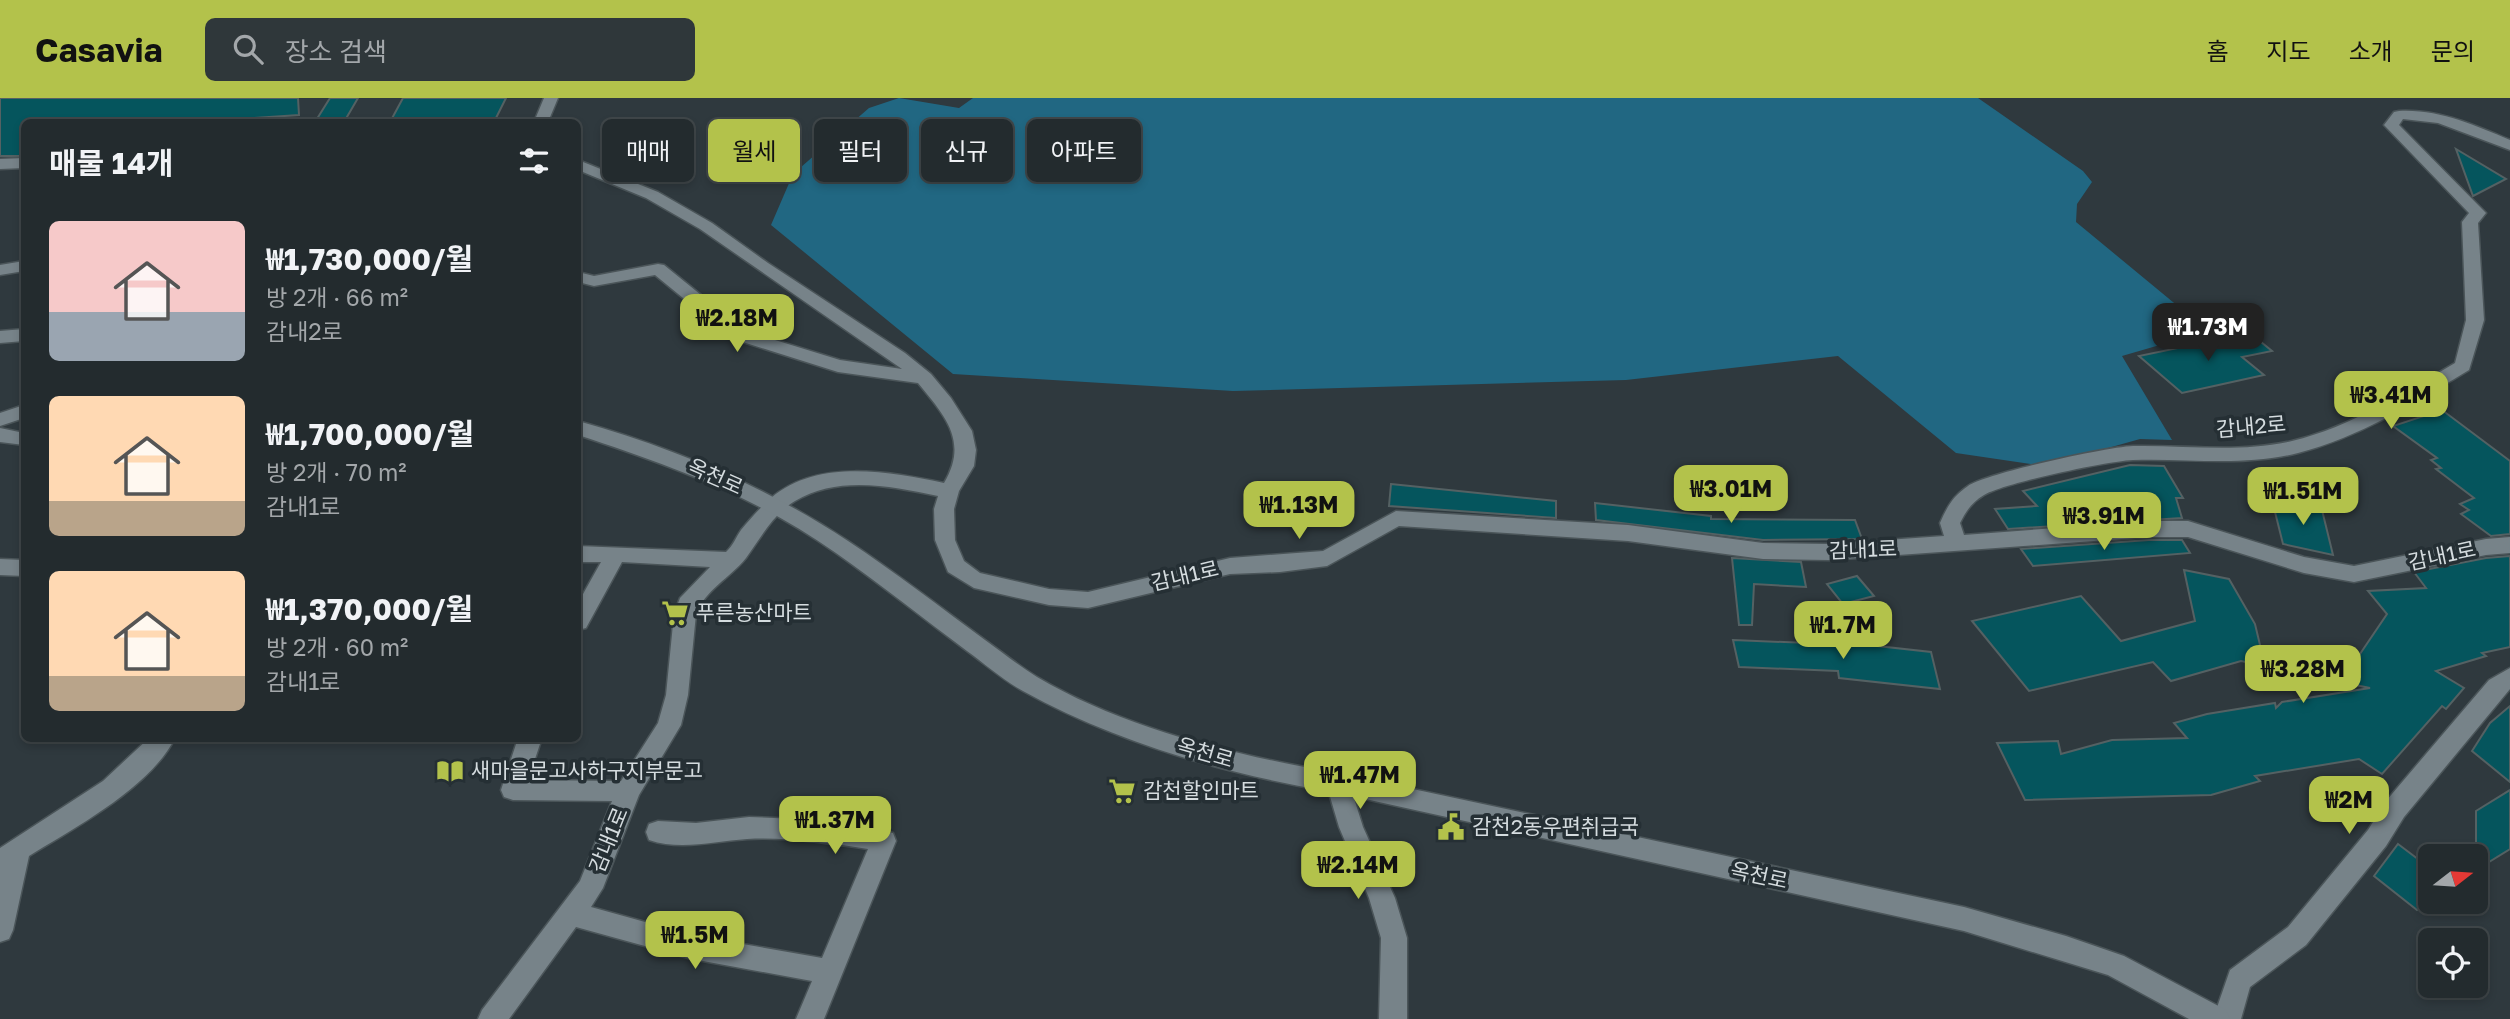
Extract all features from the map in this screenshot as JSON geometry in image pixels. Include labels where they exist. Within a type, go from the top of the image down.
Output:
[{"type":"street","points":[[542,119],[551,98]]},
{"type":"street","name":"감내2로","points":[[1957,544],[1950,523],[1958,505],[1978,489],[2049,469],[2130,453],[2246,454],[2295,447],[2368,421],[2463,366],[2475,320],[2470,222],[2478,213],[2391,125],[2399,115],[2418,113],[2446,120],[2510,145]]},
{"type":"street","points":[[0,164],[21,163]]},
{"type":"street","points":[[581,166],[652,195],[706,226],[762,267],[899,357],[924,378],[944,402],[962,431],[966,450],[964,466],[949,491]]},
{"type":"street","points":[[0,270],[21,266]]},
{"type":"street","points":[[581,278],[594,281],[658,269],[700,303],[720,329],[838,366],[924,378]]},
{"type":"street","points":[[0,337],[21,335]]},
{"type":"street","points":[[0,420],[21,412]]},
{"type":"street","name":"옥천로","points":[[581,429],[687,464],[776,505],[842,547],[1028,683],[1079,709],[1169,743],[1279,773],[1338,783],[1964,919],[2106,962],[2216,1019]]},
{"type":"street","points":[[0,435],[21,438]]},
{"type":"street","name":"감내1로","points":[[492,1019],[590,888],[628,791],[669,725],[677,695],[685,614],[691,598],[730,560],[776,505],[787,496],[815,484],[853,478],[888,479],[949,491],[944,509],[945,540],[955,566],[974,580],[1049,597],[1088,600],[1230,566],[1294,563],[1327,558],[1396,518],[1628,533],[1763,551],[1829,552],[2149,529],[2188,529],[2304,565],[2354,574],[2486,547],[2510,545]]},
{"type":"street","points":[[581,554],[730,560]]},
{"type":"street","points":[[581,617],[616,554]]},
{"type":"street","points":[[0,566],[21,568]]},
{"type":"street","points":[[2227,1019],[2239,979],[2297,936],[2377,838],[2403,799],[2497,686],[2510,677]]},
{"type":"street","points":[[0,930],[9,855],[96,799],[154,752],[160,742]]},
{"type":"street","points":[[529,742],[513,790],[628,791]]},
{"type":"street","points":[[1338,783],[1351,827],[1382,898],[1394,938],[1393,1019]]},
{"type":"street","points":[[658,832],[696,834],[749,828],[810,830],[884,841],[810,1019]]},
{"type":"street","points":[[571,914],[692,947],[831,972]]},
{"type":"shaded area","points":[[899,98],[959,108],[973,98],[1978,98],[2083,171],[2092,182],[2077,204],[2076,222],[2208,331],[2122,356],[2172,440],[2140,439],[2044,466],[1956,453],[1838,356],[1626,380],[1233,391],[953,374],[771,225],[790,182],[800,182],[800,168],[814,156],[814,182],[907,182],[907,119],[856,119],[869,108]]},
{"type":"building","points":[[0,98],[298,98],[299,115],[240,119],[21,119],[21,156],[0,156]]},
{"type":"building","points":[[330,98],[358,98],[346,119],[317,119]]},
{"type":"building","points":[[403,98],[506,98],[496,119],[392,119]]},
{"type":"building","points":[[2456,149],[2506,179],[2473,196]]},
{"type":"building","points":[[2250,333],[2272,351],[2242,357],[2264,375],[2182,393],[2139,356]]},
{"type":"building","points":[[2442,410],[2510,461],[2510,534],[2491,536],[2461,514],[2469,510],[2460,504],[2474,498],[2436,469],[2441,468],[2431,460],[2437,458],[2393,426]]},
{"type":"building","points":[[2130,465],[2164,466],[2183,498],[2176,498],[2182,518],[2008,529],[1995,509],[2037,506],[2023,491]]},
{"type":"building","points":[[1391,484],[1556,501],[1556,518],[1389,506]]},
{"type":"building","points":[[2272,500],[2322,510],[2333,555],[2283,544]]},
{"type":"building","points":[[1595,503],[1711,516],[1711,519],[1855,520],[1862,539],[1763,540],[1596,520]]},
{"type":"building","points":[[2182,540],[2190,553],[2033,566],[2021,549]]},
{"type":"building","points":[[2510,556],[2510,647],[2482,653],[2486,656],[2436,671],[2464,688],[2446,709],[2442,706],[2382,774],[2359,759],[2255,776],[2260,781],[2211,795],[2025,800],[1997,743],[2058,741],[2061,754],[2112,740],[2187,738],[2174,723],[2207,714],[2275,703],[2276,708],[2282,702],[2370,688],[2341,682],[2387,614],[2368,591],[2426,588],[2414,572]]},
{"type":"building","points":[[1732,558],[1801,562],[1806,587],[1754,584],[1752,625],[1739,625]]},
{"type":"building","points":[[2184,570],[2229,579],[2255,624],[2265,666],[2241,661],[2171,681],[2153,662],[2029,691],[1972,621],[2081,596],[2121,641],[2195,621]]},
{"type":"building","points":[[1857,576],[1874,596],[1843,604],[1827,584]]},
{"type":"building","points":[[1733,640],[1833,644],[1832,641],[1931,652],[1940,689],[1839,678],[1838,671],[1739,667]]},
{"type":"building","points":[[2510,706],[2510,782],[2472,751],[2490,723]]},
{"type":"building","points":[[2510,790],[2510,849],[2488,863],[2488,844],[2476,844],[2476,811]]},
{"type":"building","points":[[2398,844],[2418,859],[2418,909],[2417,910],[2374,876]]},
{"type":"place","name":"푸른농산마트","points":[[675,613]]},
{"type":"place","name":"새마을문고사하구지부문고","points":[[450,771]]},
{"type":"place","name":"감천할인마트","points":[[1122,791]]},
{"type":"place","name":"감천2동우편취급국","points":[[1451,827]]}]
